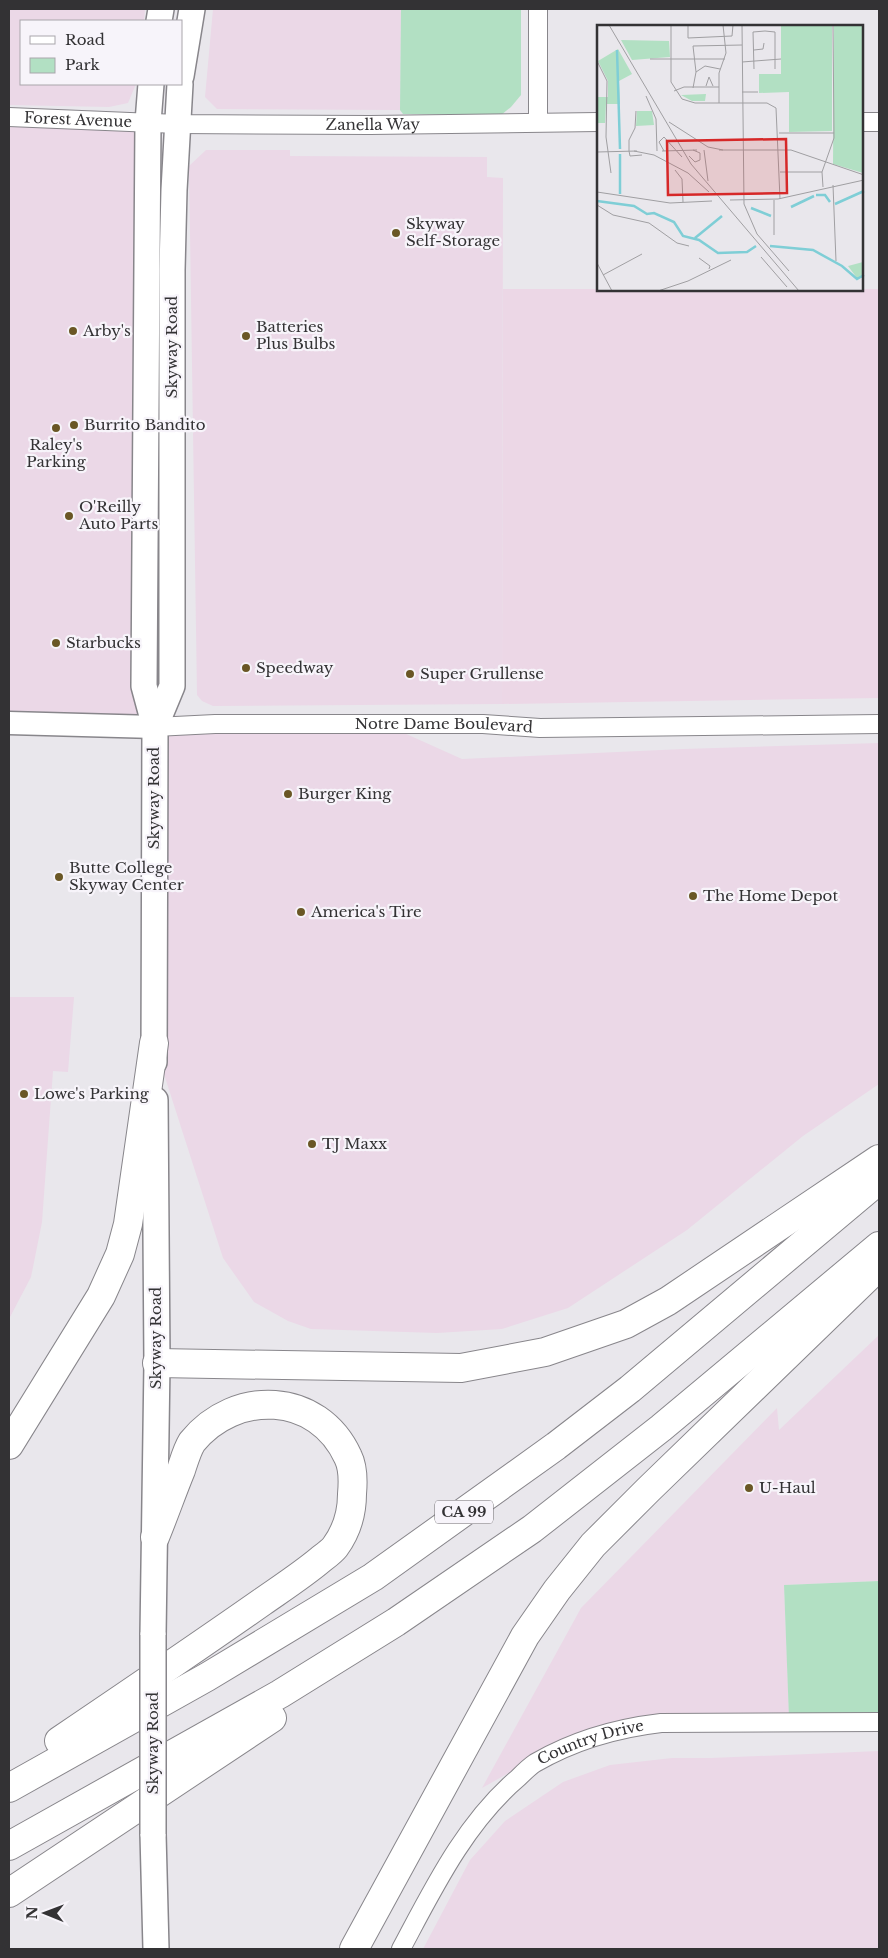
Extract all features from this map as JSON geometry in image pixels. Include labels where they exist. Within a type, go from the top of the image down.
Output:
[{"type":"highway","points":[[9,1445],[101,1296],[120,1254],[128,1224],[154,1043]]},
{"type":"highway","points":[[157,1363],[460,1368],[545,1352],[626,1324],[668,1301],[879,1159]]},
{"type":"highway","name":"CA 99","points":[[9,1788],[207,1677],[373,1577],[556,1446],[630,1389],[879,1180]]},
{"type":"highway","points":[[9,1846],[280,1694],[396,1622],[532,1529],[661,1428],[879,1246]]},
{"type":"highway","points":[[354,1949],[525,1636],[557,1590],[593,1545],[879,1266]]},
{"type":"highway","points":[[9,1775],[269,1597],[309,1569],[334,1548],[352,1510],[353,1482],[349,1458],[335,1435],[320,1421],[301,1410],[279,1404],[253,1406],[229,1414],[206,1426],[190,1444],[155,1537]]},
{"type":"highway","points":[[9,1893],[322,1685],[396,1622]]},
{"type":"main road","points":[[182,70],[192,9]]},
{"type":"main road","name":"Skyway Road","points":[[151,85],[148,122],[144,686],[155,726],[154,1043],[157,1363],[153,1634],[153,1834],[156,1949]]},
{"type":"main road","name":"Skyway Road","points":[[155,726],[172,686],[172,270],[180,85]]},
{"type":"street","points":[[538,9],[538,122]]},
{"type":"street","name":"Forest Avenue","points":[[9,117],[148,122]]},
{"type":"street","name":"Zanella Way","points":[[148,122],[178,124],[370,125],[597,122]]},
{"type":"street","points":[[863,122],[879,122]]},
{"type":"street","name":"Notre Dame Boulevard","points":[[9,723],[155,726],[215,724],[484,724],[540,728],[879,724]]},
{"type":"street","name":"Country Drive","points":[[401,1949],[460,1844],[498,1794],[534,1764],[596,1737],[630,1727],[654,1724],[879,1722]]},
{"type":"shaded area","points":[[9,9],[145,9],[144,20],[20,20],[20,85],[136,85],[128,103],[109,107],[9,105]]},
{"type":"shaded area","points":[[213,9],[401,9],[400,110],[217,109],[205,97]]},
{"type":"shaded area","points":[[9,117],[148,122],[155,726],[384,724],[462,759],[683,749],[879,743],[879,1084],[803,1136],[687,1230],[568,1308],[502,1329],[437,1333],[311,1329],[288,1321],[254,1302],[223,1258],[154,1043],[155,727],[9,723]]},
{"type":"shaded area","points":[[206,150],[290,150],[290,156],[487,157],[487,177],[503,178],[502,704],[213,706],[202,701],[197,695],[189,166]]},
{"type":"shaded area","points":[[503,289],[863,291],[863,289],[879,289],[879,698],[502,704]]},
{"type":"shaded area","points":[[9,997],[74,997],[68,1072],[53,1071],[42,1222],[31,1277],[9,1319]]},
{"type":"shaded area","points":[[879,1335],[879,1581],[784,1585],[789,1713],[657,1716],[555,1747],[482,1788],[581,1608],[777,1408],[779,1430]]},
{"type":"shaded area","points":[[879,1751],[879,1949],[423,1949],[470,1860],[505,1821],[563,1782],[610,1765],[672,1758]]},
{"type":"green space","points":[[401,9],[521,9],[521,95],[501,115],[403,114],[400,110]]},
{"type":"green space","points":[[879,1581],[879,1716],[789,1718],[784,1585]]},
{"type":"place","name":"Skyway Self-Storage","points":[[396,233]]},
{"type":"place","name":"Arby's","points":[[73,331]]},
{"type":"place","name":"Batteries Plus Bulbs","points":[[246,336]]},
{"type":"place","name":"Burrito Bandito","points":[[74,425]]},
{"type":"place","name":"Raley's Parking","points":[[56,428]]},
{"type":"place","name":"O'Reilly Auto Parts","points":[[69,516]]},
{"type":"place","name":"Starbucks","points":[[56,643]]},
{"type":"place","name":"Speedway","points":[[246,668]]},
{"type":"place","name":"Super Grullense","points":[[410,674]]},
{"type":"place","name":"Burger King","points":[[288,794]]},
{"type":"place","name":"Butte College Skyway Center","points":[[59,877]]},
{"type":"place","name":"The Home Depot","points":[[693,896]]},
{"type":"place","name":"America's Tire","points":[[301,912]]},
{"type":"place","name":"Lowe's Parking","points":[[24,1094]]},
{"type":"place","name":"TJ Maxx","points":[[312,1144]]},
{"type":"place","name":"U-Haul","points":[[749,1488]]}]
